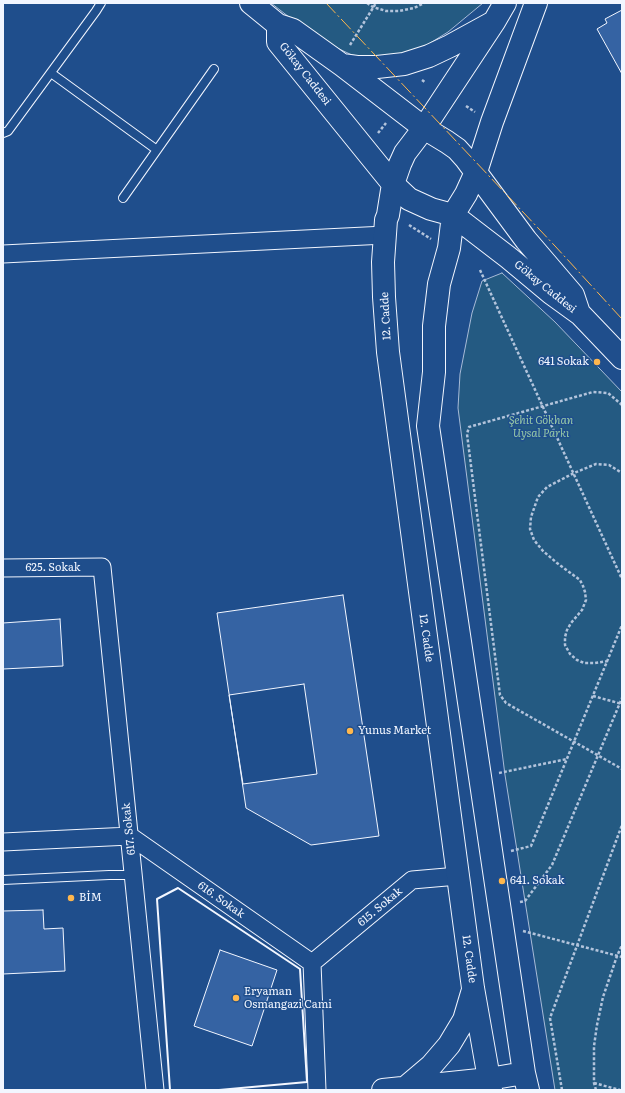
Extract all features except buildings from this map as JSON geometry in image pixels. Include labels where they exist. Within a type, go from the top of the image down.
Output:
[{"type":"main road","points":[[251,3],[278,25]]},
{"type":"main road","points":[[383,1090],[490,1085],[526,1081],[428,426],[434,372],[434,326],[439,284],[449,248],[453,215],[466,194],[476,172],[492,122],[536,3]]},
{"type":"main road","points":[[453,215],[430,209],[414,202],[393,184],[405,153],[424,128],[499,12]]},
{"type":"main road","points":[[344,57],[357,67],[377,67],[404,64],[434,53],[499,12]]},
{"type":"main road","name":"Gökay Caddesi","points":[[393,184],[278,42],[278,25],[293,30],[344,57],[424,128]]},
{"type":"main road","points":[[424,128],[448,142],[466,159],[476,172]]},
{"type":"main road","name":"Gökay Caddesi","points":[[476,172],[526,240],[573,295],[580,314]]},
{"type":"main road","name":"12. Cadde","points":[[393,184],[386,220],[383,262],[388,352],[473,988],[490,1085]]},
{"type":"main road","name":"Gökay Caddesi","points":[[453,215],[509,258],[551,293],[580,314],[622,358]]},
{"type":"main road","points":[[405,1088],[432,1066],[449,1045],[464,1020],[473,988]]},
{"type":"street","points":[[3,254],[385,235]]},
{"type":"street","name":"625. Sokak","points":[[3,568],[102,567]]},
{"type":"street","name":"617. Sokak","points":[[102,567],[155,1090]]},
{"type":"street","points":[[3,842],[130,836]]},
{"type":"street","name":"616. Sokak","points":[[130,836],[312,963]]},
{"type":"street","name":"615. Sokak","points":[[312,963],[412,880],[458,876]]},
{"type":"street","points":[[312,963],[317,1090]]},
{"type":"lane","points":[[3,133],[8,131],[101,3]]},
{"type":"lane","points":[[123,198],[214,69]]},
{"type":"lane","points":[[51,73],[157,150]]},
{"type":"lane","points":[[3,880],[134,874]]},
{"type":"path","points":[[367,3],[373,7],[386,11],[399,11],[414,8],[424,3]]},
{"type":"path","points":[[344,57],[376,3]]},
{"type":"path","points":[[376,135],[390,119]]},
{"type":"path","points":[[409,225],[436,243]]},
{"type":"path","points":[[480,270],[622,579]]},
{"type":"path","points":[[622,405],[608,393],[593,392],[469,427],[467,434],[500,695],[506,704],[622,769]]},
{"type":"path","points":[[608,661],[595,664],[584,664],[570,654],[565,645],[565,637],[567,630],[582,610],[586,600],[584,586],[580,580],[543,551],[534,540],[530,529],[531,517],[538,497],[547,487],[596,464],[609,465],[622,473]]},
{"type":"path","points":[[511,851],[531,846],[622,625]]},
{"type":"path","points":[[593,696],[621,704]]},
{"type":"path","points":[[500,906],[525,901],[552,865],[621,704],[622,698]]},
{"type":"path","points":[[494,774],[567,759]]},
{"type":"path","points":[[562,1090],[550,1018],[622,825]]},
{"type":"path","points":[[521,931],[622,957]]},
{"type":"path","points":[[596,1090],[594,1083],[594,1046],[597,1025],[603,998],[617,956],[622,946]]},
{"type":"path","points":[[594,1083],[620,1090]]},
{"type":"green space","points":[[271,3],[483,3],[448,32],[414,53],[384,60],[352,55],[316,38]]},
{"type":"green space","name":"Şehit Gökhan Uysal Parkı","points":[[502,273],[555,322],[622,392],[622,1090],[555,1090],[505,775],[458,408],[460,374],[472,313],[482,281]]},
{"type":"wall","points":[[170,1090],[157,899],[178,888],[300,969],[307,1082],[219,1090]]},
{"type":"power","points":[[326,3],[622,319]]},
{"type":"place","name":"641 Sokak","points":[[597,362]]},
{"type":"place","name":"Yunus Market","points":[[350,731]]},
{"type":"place","name":"641. Sokak","points":[[502,881]]},
{"type":"place","name":"BİM","points":[[71,898]]},
{"type":"place","name":"Eryaman Osmangazi Cami","points":[[236,998]]}]
